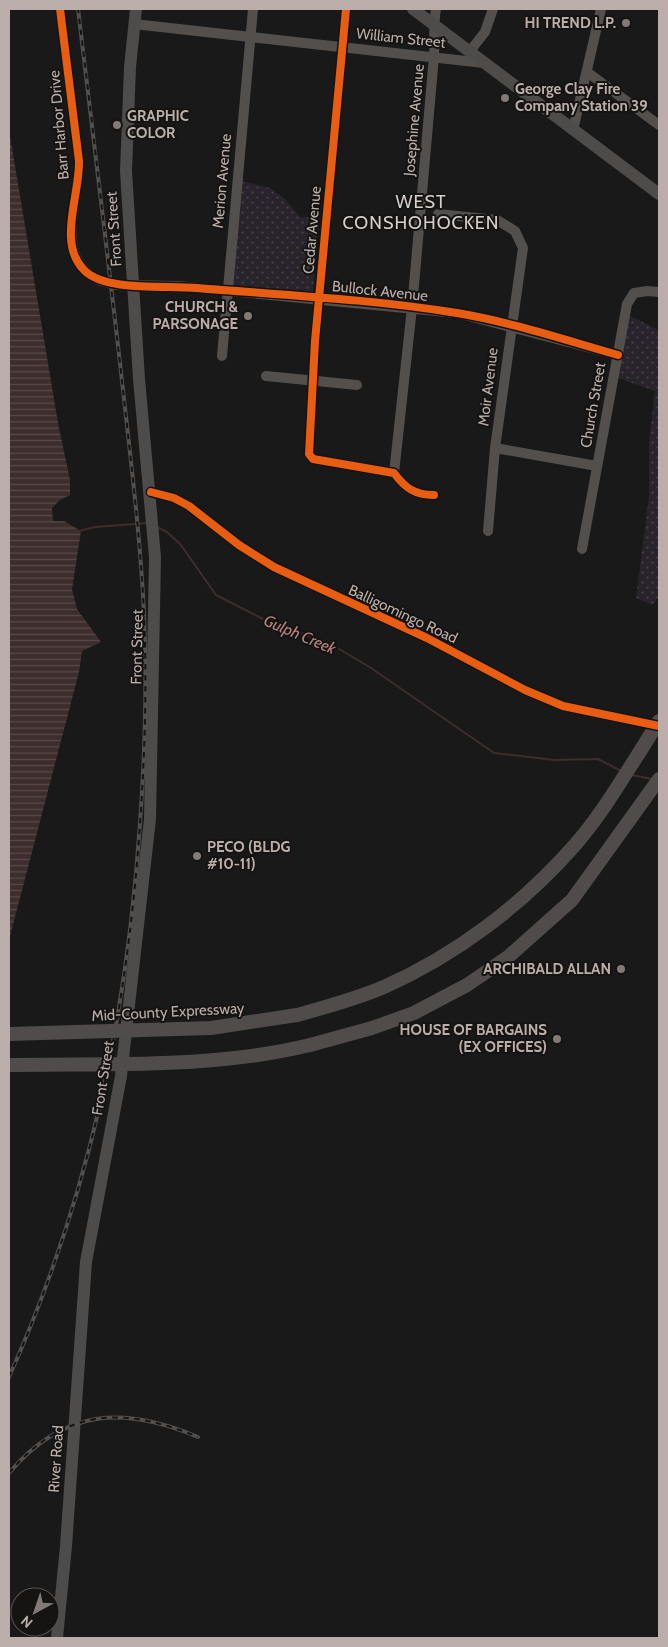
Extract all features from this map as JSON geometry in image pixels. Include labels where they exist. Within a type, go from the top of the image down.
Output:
[{"type":"highway","name":"Mid-County Expressway","points":[[9,1034],[184,1030],[250,1024],[297,1015],[384,987],[434,961],[465,942],[512,907],[575,845],[659,721]]},
{"type":"highway","points":[[9,1065],[207,1062],[260,1056],[372,1028],[414,1013],[488,972],[508,957],[572,900],[610,850],[659,778]]},
{"type":"main road","name":"Front Street","points":[[84,1282],[92,1222],[121,1076],[148,849],[155,577],[154,535],[140,400],[126,171],[130,67],[136,9]]},
{"type":"main road","points":[[413,9],[659,194]]},
{"type":"main road","name":"River Road","points":[[57,1638],[66,1546],[84,1282]]},
{"type":"street","name":"Barr Harbor Drive","points":[[60,9],[79,166],[71,243],[79,265],[91,276],[116,285],[134,285]]},
{"type":"street","name":"Merion Avenue","points":[[222,356],[253,9]]},
{"type":"street","name":"Cedar Avenue","points":[[346,9],[312,380],[309,454],[313,459],[394,473]]},
{"type":"street","name":"Josephine Avenue","points":[[394,473],[412,308],[436,32],[433,23],[436,9]]},
{"type":"street","points":[[470,52],[485,32],[494,9]]},
{"type":"street","points":[[573,130],[601,9]]},
{"type":"street","name":"William Street","points":[[134,24],[485,63]]},
{"type":"street","points":[[587,72],[659,125]]},
{"type":"street","name":"Moir Avenue","points":[[438,214],[497,220],[515,231],[523,248],[495,448],[488,531]]},
{"type":"street","name":"Bullock Avenue","points":[[134,285],[228,290],[457,313],[511,325],[618,355]]},
{"type":"street","name":"Church Street","points":[[582,549],[627,304],[634,293],[659,292]]},
{"type":"street","points":[[266,376],[357,385]]},
{"type":"street","points":[[495,448],[597,466]]},
{"type":"street","points":[[394,473],[403,486],[413,492],[434,496]]},
{"type":"street","name":"Balligomingo Road","points":[[150,492],[174,498],[188,506],[233,541],[274,567],[427,638],[525,690],[563,706],[659,726]]},
{"type":"shaded area","points":[[9,130],[58,423],[70,480],[70,495],[60,500],[52,508],[53,521],[64,521],[81,531],[72,589],[77,609],[101,642],[82,651],[79,672],[9,940]]},
{"type":"shaded area","points":[[242,181],[270,188],[284,198],[300,217],[318,218],[313,293],[233,285]]},
{"type":"shaded area","points":[[628,315],[659,330],[659,597],[652,605],[636,598],[649,496],[649,441],[655,391],[618,378]]},
{"type":"waterway","name":"Gulph Creek","points":[[79,531],[95,527],[148,523]]},
{"type":"waterway","name":"Gulph Creek","points":[[157,527],[167,532],[181,545],[216,595],[265,620],[331,644],[371,668],[494,753],[555,760],[598,759],[621,771]]},
{"type":"waterway","name":"Gulph Creek","points":[[632,775],[652,779]]},
{"type":"railway","points":[[9,1377],[37,1310],[61,1242],[100,1106],[114,1037],[125,967],[134,895],[143,770],[145,666],[140,551],[78,9]]},
{"type":"railway","points":[[9,1473],[30,1452],[51,1436],[73,1425],[96,1419],[145,1420],[198,1437]]},
{"type":"cycle path","points":[[60,9],[79,161],[72,218],[72,246],[76,259],[84,270],[94,277],[121,285],[197,288],[425,308],[518,326],[618,355]]},
{"type":"cycle path","points":[[346,9],[315,341],[309,454],[313,459],[394,473],[411,490],[421,494],[434,495]]},
{"type":"cycle path","points":[[151,492],[174,498],[189,506],[239,545],[274,567],[427,638],[525,690],[563,706],[659,726]]},
{"type":"place","name":"HI TREND L.P.","points":[[626,23]]},
{"type":"place","name":"George Clay Fire Company Station 39","points":[[505,98]]},
{"type":"place","name":"GRAPHIC COLOR","points":[[117,125]]},
{"type":"place","name":"CHURCH & PARSONAGE","points":[[248,316]]},
{"type":"place","name":"PECO (BLDG #10-11)","points":[[197,856]]},
{"type":"place","name":"ARCHIBALD ALLAN","points":[[621,969]]},
{"type":"place","name":"HOUSE OF BARGAINS (EX OFFICES)","points":[[557,1039]]},
{"type":"district","name":"WEST CONSHOHOCKEN","points":[[421,212]]}]
